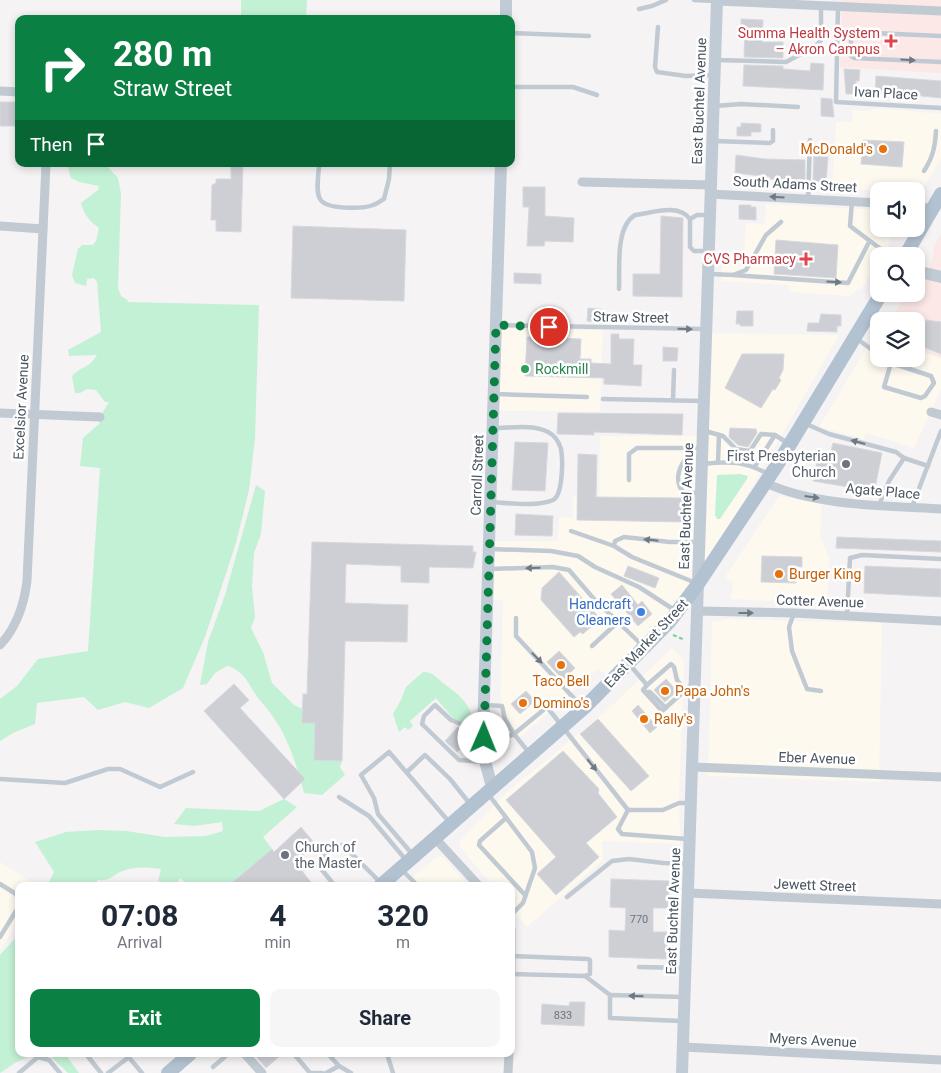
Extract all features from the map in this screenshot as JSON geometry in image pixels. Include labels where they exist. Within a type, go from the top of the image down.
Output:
[{"type":"main road","points":[[910,247],[941,194]]},
{"type":"main road","name":"East Market Street","points":[[384,882],[583,708],[645,648],[678,612],[768,479],[876,302]]},
{"type":"main road","points":[[168,1073],[187,1057]]},
{"type":"street","points":[[506,0],[506,15]]},
{"type":"street","points":[[717,0],[838,6],[865,4],[941,11]]},
{"type":"street","name":"East Buchtel Avenue","points":[[682,1073],[693,767],[690,686],[696,653],[698,611],[702,464],[698,448],[704,431],[717,0]]},
{"type":"street","points":[[0,91],[15,92]]},
{"type":"street","name":"Excelsior Avenue","points":[[0,645],[10,634],[24,604],[27,581],[46,167]]},
{"type":"street","name":"Carroll Street","points":[[489,789],[483,735],[501,167]]},
{"type":"street","name":"South Adams Street","points":[[582,182],[870,202]]},
{"type":"street","points":[[925,207],[932,209]]},
{"type":"street","points":[[0,226],[43,229]]},
{"type":"street","points":[[925,274],[941,277]]},
{"type":"street","points":[[931,412],[941,415]]},
{"type":"street","points":[[0,414],[100,417]]},
{"type":"street","name":"Agate Place","points":[[768,479],[779,490],[800,495],[879,506],[941,509]]},
{"type":"street","name":"Cotter Avenue","points":[[698,611],[794,613],[941,621]]},
{"type":"street","name":"Eber Avenue","points":[[693,767],[941,777]]},
{"type":"street","points":[[434,837],[473,882]]},
{"type":"street","name":"Jewett Street","points":[[688,893],[941,904]]},
{"type":"street","name":"Myers Avenue","points":[[683,1047],[941,1060]]},
{"type":"street","points":[[249,1057],[262,1073]]},
{"type":"street","points":[[508,1073],[509,1057]]},
{"type":"lane","points":[[639,9],[666,0]]},
{"type":"lane","points":[[694,0],[717,0]]},
{"type":"lane","points":[[715,60],[786,62],[816,46],[821,40],[822,5]]},
{"type":"lane","name":"Ivan Place","points":[[838,6],[836,102],[941,108]]},
{"type":"lane","points":[[658,27],[656,72],[686,76],[715,75]]},
{"type":"lane","points":[[941,36],[851,32],[850,53],[854,58],[941,62]]},
{"type":"lane","points":[[515,33],[589,36]]},
{"type":"lane","points":[[515,87],[573,88],[597,95]]},
{"type":"lane","points":[[714,106],[741,104],[798,107]]},
{"type":"lane","points":[[712,141],[770,143],[773,141],[773,130]]},
{"type":"lane","points":[[924,171],[934,152],[936,131]]},
{"type":"lane","points":[[808,199],[810,140]]},
{"type":"lane","points":[[319,167],[318,191],[321,200],[325,204],[340,208],[373,206],[384,199],[390,167]]},
{"type":"lane","points":[[848,201],[850,226],[876,247]]},
{"type":"lane","points":[[619,289],[621,235],[629,219],[635,215],[678,210],[686,213],[690,219],[690,247],[694,251],[708,251]]},
{"type":"lane","points":[[690,219],[696,216],[710,215]]},
{"type":"lane","points":[[733,275],[746,270],[766,235],[781,222]]},
{"type":"lane","points":[[708,274],[848,283],[869,242]]},
{"type":"lane","name":"Straw Street","points":[[496,325],[706,329]]},
{"type":"lane","points":[[854,338],[870,349]]},
{"type":"lane","points":[[891,363],[931,376],[934,383],[925,396],[921,398],[884,387],[891,363]]},
{"type":"lane","points":[[673,400],[674,370]]},
{"type":"lane","points":[[494,394],[586,397]]},
{"type":"lane","points":[[603,399],[704,401]]},
{"type":"lane","points":[[803,423],[829,434],[896,452],[904,458],[928,466]]},
{"type":"lane","points":[[491,502],[530,503],[555,499],[560,492],[561,474],[561,449],[555,437],[548,432],[540,428],[493,428]]},
{"type":"lane","points":[[704,431],[719,435],[736,449],[749,451]]},
{"type":"lane","points":[[912,508],[941,431]]},
{"type":"lane","points":[[742,463],[761,434],[775,435],[790,444]]},
{"type":"lane","points":[[718,462],[719,435]]},
{"type":"lane","points":[[755,466],[775,435]]},
{"type":"lane","points":[[629,480],[629,454],[637,448],[698,448]]},
{"type":"lane","points":[[698,448],[678,469],[678,481],[683,492],[701,493]]},
{"type":"lane","points":[[879,506],[889,481],[904,458]]},
{"type":"lane","points":[[702,464],[728,460],[742,463],[755,466],[768,479]]},
{"type":"lane","points":[[570,531],[614,546],[632,558],[698,584]]},
{"type":"lane","points":[[614,546],[615,541],[624,537],[670,542],[700,542]]},
{"type":"lane","points":[[489,549],[551,551],[578,556],[595,567],[639,587],[678,612]]},
{"type":"lane","points":[[847,616],[850,558],[862,555],[941,559]]},
{"type":"lane","points":[[488,569],[553,567],[570,570],[617,623],[645,648]]},
{"type":"lane","points":[[794,613],[789,628],[792,651],[807,689],[821,691]]},
{"type":"lane","points":[[516,618],[516,636],[583,708]]},
{"type":"lane","points":[[592,646],[617,623]]},
{"type":"lane","points":[[629,664],[648,685]]},
{"type":"lane","points":[[671,664],[676,680],[690,686],[662,711],[643,690],[671,664]]},
{"type":"lane","points":[[486,762],[459,760],[422,724],[424,716],[436,705],[451,720],[483,735],[502,739],[514,734],[547,707],[628,810]]},
{"type":"lane","points":[[484,705],[502,706],[505,719],[530,754]]},
{"type":"lane","points":[[416,882],[407,862],[378,814],[374,798],[361,775],[389,752],[450,824]]},
{"type":"lane","points":[[407,772],[425,755],[471,805]]},
{"type":"lane","points":[[0,779],[65,783],[108,769],[120,769],[160,787],[193,772]]},
{"type":"lane","points":[[489,789],[506,818],[532,852],[535,868],[523,903],[515,911]]},
{"type":"lane","points":[[339,797],[369,816],[407,862]]},
{"type":"lane","points":[[628,810],[663,810],[679,803],[692,803]]},
{"type":"lane","points":[[628,810],[618,829],[622,834],[690,839]]},
{"type":"lane","points":[[506,818],[480,841],[479,845],[514,882]]},
{"type":"lane","points":[[332,882],[318,865],[323,853],[335,845],[343,845],[378,882]]},
{"type":"lane","points":[[567,897],[612,861],[629,859],[663,864],[690,864]]},
{"type":"lane","points":[[515,883],[526,895]]},
{"type":"lane","points":[[0,884],[15,893]]},
{"type":"lane","points":[[0,938],[15,913]]},
{"type":"lane","points":[[515,956],[590,960],[590,974],[585,976],[515,974]]},
{"type":"lane","points":[[639,967],[686,968]]},
{"type":"lane","points":[[585,976],[610,995],[685,998]]},
{"type":"lane","points":[[610,995],[610,1018],[684,1021]]},
{"type":"lane","points":[[19,1073],[37,1057]]},
{"type":"lane","points":[[41,1057],[49,1060],[60,1073]]},
{"type":"lane","points":[[88,1057],[101,1073]]},
{"type":"lane","points":[[108,1073],[125,1057]]},
{"type":"lane","points":[[129,1057],[142,1073]]},
{"type":"lane","points":[[213,1067],[225,1057]]},
{"type":"lane","points":[[297,1057],[310,1073],[324,1073],[339,1066]]},
{"type":"lane","points":[[331,1057],[339,1066],[351,1073]]},
{"type":"lane","points":[[387,1057],[393,1073]]},
{"type":"path","points":[[656,636],[668,634],[680,636],[687,641],[696,653]]},
{"type":"shaded area","name":"Summa Health System – Akron Campus","points":[[829,0],[941,0],[941,73],[840,67],[842,1]]},
{"type":"shaded area","points":[[877,108],[941,114],[941,158],[925,185],[925,182],[870,182],[870,190],[832,188],[836,122],[852,122],[853,110],[868,111]]},
{"type":"shaded area","points":[[766,204],[870,210],[870,237],[891,237],[887,247],[870,247],[870,275],[861,290],[859,289],[849,296],[789,292],[788,285],[721,281],[722,266],[733,265],[741,260],[744,254],[746,223],[765,224]]},
{"type":"shaded area","points":[[941,234],[941,358],[925,352],[925,312],[896,312],[902,302],[925,302],[925,281],[933,257],[934,247]]},
{"type":"shaded area","points":[[501,329],[603,330],[600,412],[496,411]]},
{"type":"shaded area","points":[[708,333],[839,335],[702,574]]},
{"type":"shaded area","points":[[870,342],[870,367],[925,367],[925,352],[941,358],[941,389],[914,448],[866,433],[864,439],[819,427]]},
{"type":"shaded area","points":[[600,436],[701,436],[695,584],[612,676],[597,670],[508,748],[504,749],[499,742],[503,600],[489,600],[491,541],[558,541],[559,517],[573,518],[573,496],[599,496]]},
{"type":"shaded area","points":[[779,496],[822,503],[820,536],[829,558],[827,604],[731,599],[733,583],[725,577]]},
{"type":"shaded area","points":[[728,619],[882,623],[879,782],[708,776],[712,622]]},
{"type":"shaded area","points":[[672,648],[684,661],[679,796],[680,844],[602,841],[603,860],[527,927],[515,913],[515,882],[490,882],[459,846],[460,841],[506,793],[605,712]]},
{"type":"shaded area","points":[[437,856],[443,857],[465,882],[407,882]]},
{"type":"shaded area","points":[[0,862],[32,882],[15,882],[15,927],[0,950]]},
{"type":"green space","points":[[241,0],[307,0],[306,15],[241,15]]},
{"type":"green space","points":[[68,167],[108,167],[118,178],[121,194],[118,288],[121,296],[129,301],[126,302],[259,305],[255,438],[249,490],[236,543],[205,637],[183,688],[149,708],[125,702],[98,710],[84,697],[37,703],[35,724],[13,733],[0,741],[0,699],[17,686],[38,659],[88,651],[100,468],[80,466],[83,438],[99,424],[100,417],[109,402],[105,402],[96,390],[87,389],[80,393],[75,393],[72,376],[89,365],[97,355],[69,356],[68,350],[101,332],[97,282],[94,278],[87,279],[86,286],[75,283],[72,275],[78,249],[82,245],[93,245],[96,241],[99,228],[87,217],[81,203],[98,190],[99,186],[79,182],[71,178]]},
{"type":"green space","points":[[740,474],[748,476],[747,479],[720,519],[717,519],[715,515],[717,475]]},
{"type":"green space","points":[[256,485],[265,491],[261,534],[254,553],[252,586],[255,617],[251,628],[263,652],[272,683],[294,705],[303,709],[315,723],[314,760],[342,761],[340,767],[345,775],[322,795],[304,793],[284,734],[242,674],[227,666],[215,673],[207,684],[200,685],[208,642],[225,595]]},
{"type":"green space","points":[[423,672],[434,675],[465,702],[471,714],[471,728],[457,723],[436,698],[410,721],[413,726],[408,730],[405,727],[399,732],[393,714],[406,687]]},
{"type":"green space","points":[[284,799],[297,807],[263,837],[272,849],[233,882],[185,882],[180,878],[178,882],[162,882],[158,881],[161,869],[146,867],[125,870],[96,882],[49,882],[54,872],[35,842],[66,832],[97,830],[126,831],[165,837],[206,836],[223,831],[222,822],[195,826],[174,824],[186,808],[259,811]]},
{"type":"green space","points":[[15,938],[15,1057],[28,1057],[0,1073],[0,955]]},
{"type":"green space","points":[[51,1057],[67,1057],[79,1073],[68,1073]]},
{"type":"building","points":[[741,19],[763,20],[762,42],[783,42],[783,58],[744,57],[745,28],[741,28]]},
{"type":"building","points":[[811,63],[824,64],[823,90],[743,86],[744,65],[783,66],[783,69],[810,71]]},
{"type":"building","points":[[844,69],[860,70],[859,81],[856,81],[855,94],[846,94]]},
{"type":"building","points":[[876,76],[941,81],[941,98],[921,96],[920,92],[900,91],[900,94],[875,93]]},
{"type":"building","points":[[821,98],[832,99],[834,117],[821,116]]},
{"type":"building","points":[[0,102],[15,102],[15,126],[0,126]]},
{"type":"building","points":[[741,123],[761,124],[761,132],[751,132],[751,136],[737,136],[737,127],[741,127]]},
{"type":"building","name":"McDonald's","points":[[863,140],[904,142],[902,167],[861,164]]},
{"type":"building","points":[[736,155],[765,159],[805,160],[805,180],[770,179],[770,177],[735,173]]},
{"type":"building","points":[[814,155],[828,157],[826,182],[813,181]]},
{"type":"building","points":[[231,167],[243,167],[241,232],[216,231],[216,220],[211,220],[212,185],[216,183],[216,179],[231,179]]},
{"type":"building","points":[[523,187],[545,187],[545,216],[574,218],[573,242],[545,241],[544,246],[527,246],[529,207],[523,207]]},
{"type":"building","points":[[739,205],[756,207],[756,220],[739,219]]},
{"type":"building","points":[[661,216],[683,218],[682,297],[633,296],[633,274],[660,274]]},
{"type":"building","points":[[293,226],[406,230],[404,301],[291,298]]},
{"type":"building","name":"CVS Pharmacy","points":[[776,240],[838,245],[836,278],[774,274]]},
{"type":"building","points":[[514,273],[541,274],[541,284],[514,283]]},
{"type":"building","points":[[588,308],[601,309],[601,322],[587,321]]},
{"type":"building","points":[[737,311],[753,311],[753,326],[740,326],[740,324],[736,324]]},
{"type":"building","points":[[821,314],[841,315],[841,326],[837,326],[837,332],[807,331],[808,323],[819,323]]},
{"type":"building","points":[[926,320],[941,322],[941,354],[925,348]]},
{"type":"building","points":[[611,334],[619,334],[619,339],[634,339],[633,365],[642,365],[641,386],[604,384],[604,378],[525,376],[527,337],[581,339],[580,359],[591,359],[591,363],[611,364]]},
{"type":"building","points":[[663,347],[678,348],[677,361],[663,361]]},
{"type":"building","points":[[742,354],[784,354],[783,370],[779,378],[781,380],[761,408],[725,388]]},
{"type":"building","points":[[558,413],[683,414],[682,435],[594,432],[594,435],[557,434]]},
{"type":"building","points":[[730,428],[756,429],[757,433],[748,447],[738,445],[729,437]]},
{"type":"building","points":[[515,442],[548,443],[545,491],[512,490]]},
{"type":"building","points":[[833,443],[882,453],[874,493],[864,491],[863,495],[854,493],[854,488],[813,481],[819,453],[830,455]]},
{"type":"building","points":[[578,454],[597,455],[596,497],[685,498],[685,522],[577,520]]},
{"type":"building","points":[[516,514],[553,516],[552,536],[515,535]]},
{"type":"building","points":[[837,537],[941,541],[941,552],[836,548]]},
{"type":"building","points":[[312,542],[473,546],[473,552],[476,552],[473,568],[429,567],[429,583],[401,582],[401,566],[346,564],[345,603],[408,605],[407,642],[345,641],[342,761],[314,760],[315,723],[302,723],[303,694],[307,694]]},
{"type":"building","name":"Burger King","points":[[762,556],[802,557],[802,567],[796,566],[796,583],[761,582]]},
{"type":"building","points":[[628,566],[659,578],[655,588],[624,576]]},
{"type":"building","points":[[865,566],[941,569],[941,597],[864,593]]},
{"type":"building","points":[[559,572],[597,615],[591,621],[594,624],[583,634],[580,632],[574,637],[541,600],[542,588]]},
{"type":"building","points":[[622,585],[638,605],[642,601],[652,614],[638,626],[611,594]]},
{"type":"building","name":"Taco Bell","points":[[559,651],[575,668],[563,680],[547,662]]},
{"type":"building","name":"Papa John's","points":[[666,679],[677,691],[665,702],[654,690]]},
{"type":"building","points":[[234,684],[249,700],[240,708],[305,779],[284,799],[204,711]]},
{"type":"building","name":"Domino's","points":[[526,691],[535,701],[520,714],[511,704]]},
{"type":"building","name":"Rally's","points":[[638,705],[657,727],[650,733],[632,711]]},
{"type":"building","points":[[598,719],[649,776],[631,791],[580,734]]},
{"type":"building","points":[[458,727],[470,739],[457,752],[445,741]]},
{"type":"building","points":[[563,751],[599,789],[598,793],[617,817],[586,843],[599,857],[556,895],[537,874],[556,857],[506,800]]},
{"type":"building","name":"Church of the Master","points":[[301,827],[315,844],[301,858],[310,862],[309,869],[302,871],[311,882],[233,882],[272,849],[274,852]]},
{"type":"building","points":[[611,879],[669,881],[668,908],[653,908],[653,932],[667,932],[666,959],[609,957],[609,930],[625,931],[626,908],[610,907]]},
{"type":"building","points":[[570,1002],[585,1002],[584,1026],[541,1024],[542,1004],[569,1006]]},
{"type":"building","points":[[257,1057],[279,1057],[266,1068]]},
{"type":"place","name":"Summa Health System – Akron Campus","points":[[891,41]]},
{"type":"place","name":"McDonald's","points":[[883,149]]},
{"type":"place","name":"CVS Pharmacy","points":[[806,259]]},
{"type":"place","name":"Rockmill","points":[[525,369]]},
{"type":"place","name":"First Presbyterian Church","points":[[846,464]]},
{"type":"place","name":"Burger King","points":[[779,574]]},
{"type":"place","name":"Handcraft Cleaners","points":[[641,612]]},
{"type":"place","name":"Taco Bell","points":[[561,665]]},
{"type":"place","name":"Papa John's","points":[[665,691]]},
{"type":"place","name":"Domino's","points":[[523,703]]},
{"type":"place","name":"Rally's","points":[[644,719]]},
{"type":"place","name":"Church of the Master","points":[[285,855]]},
{"type":"route","points":[[484,738],[496,325],[549,327]]}]
